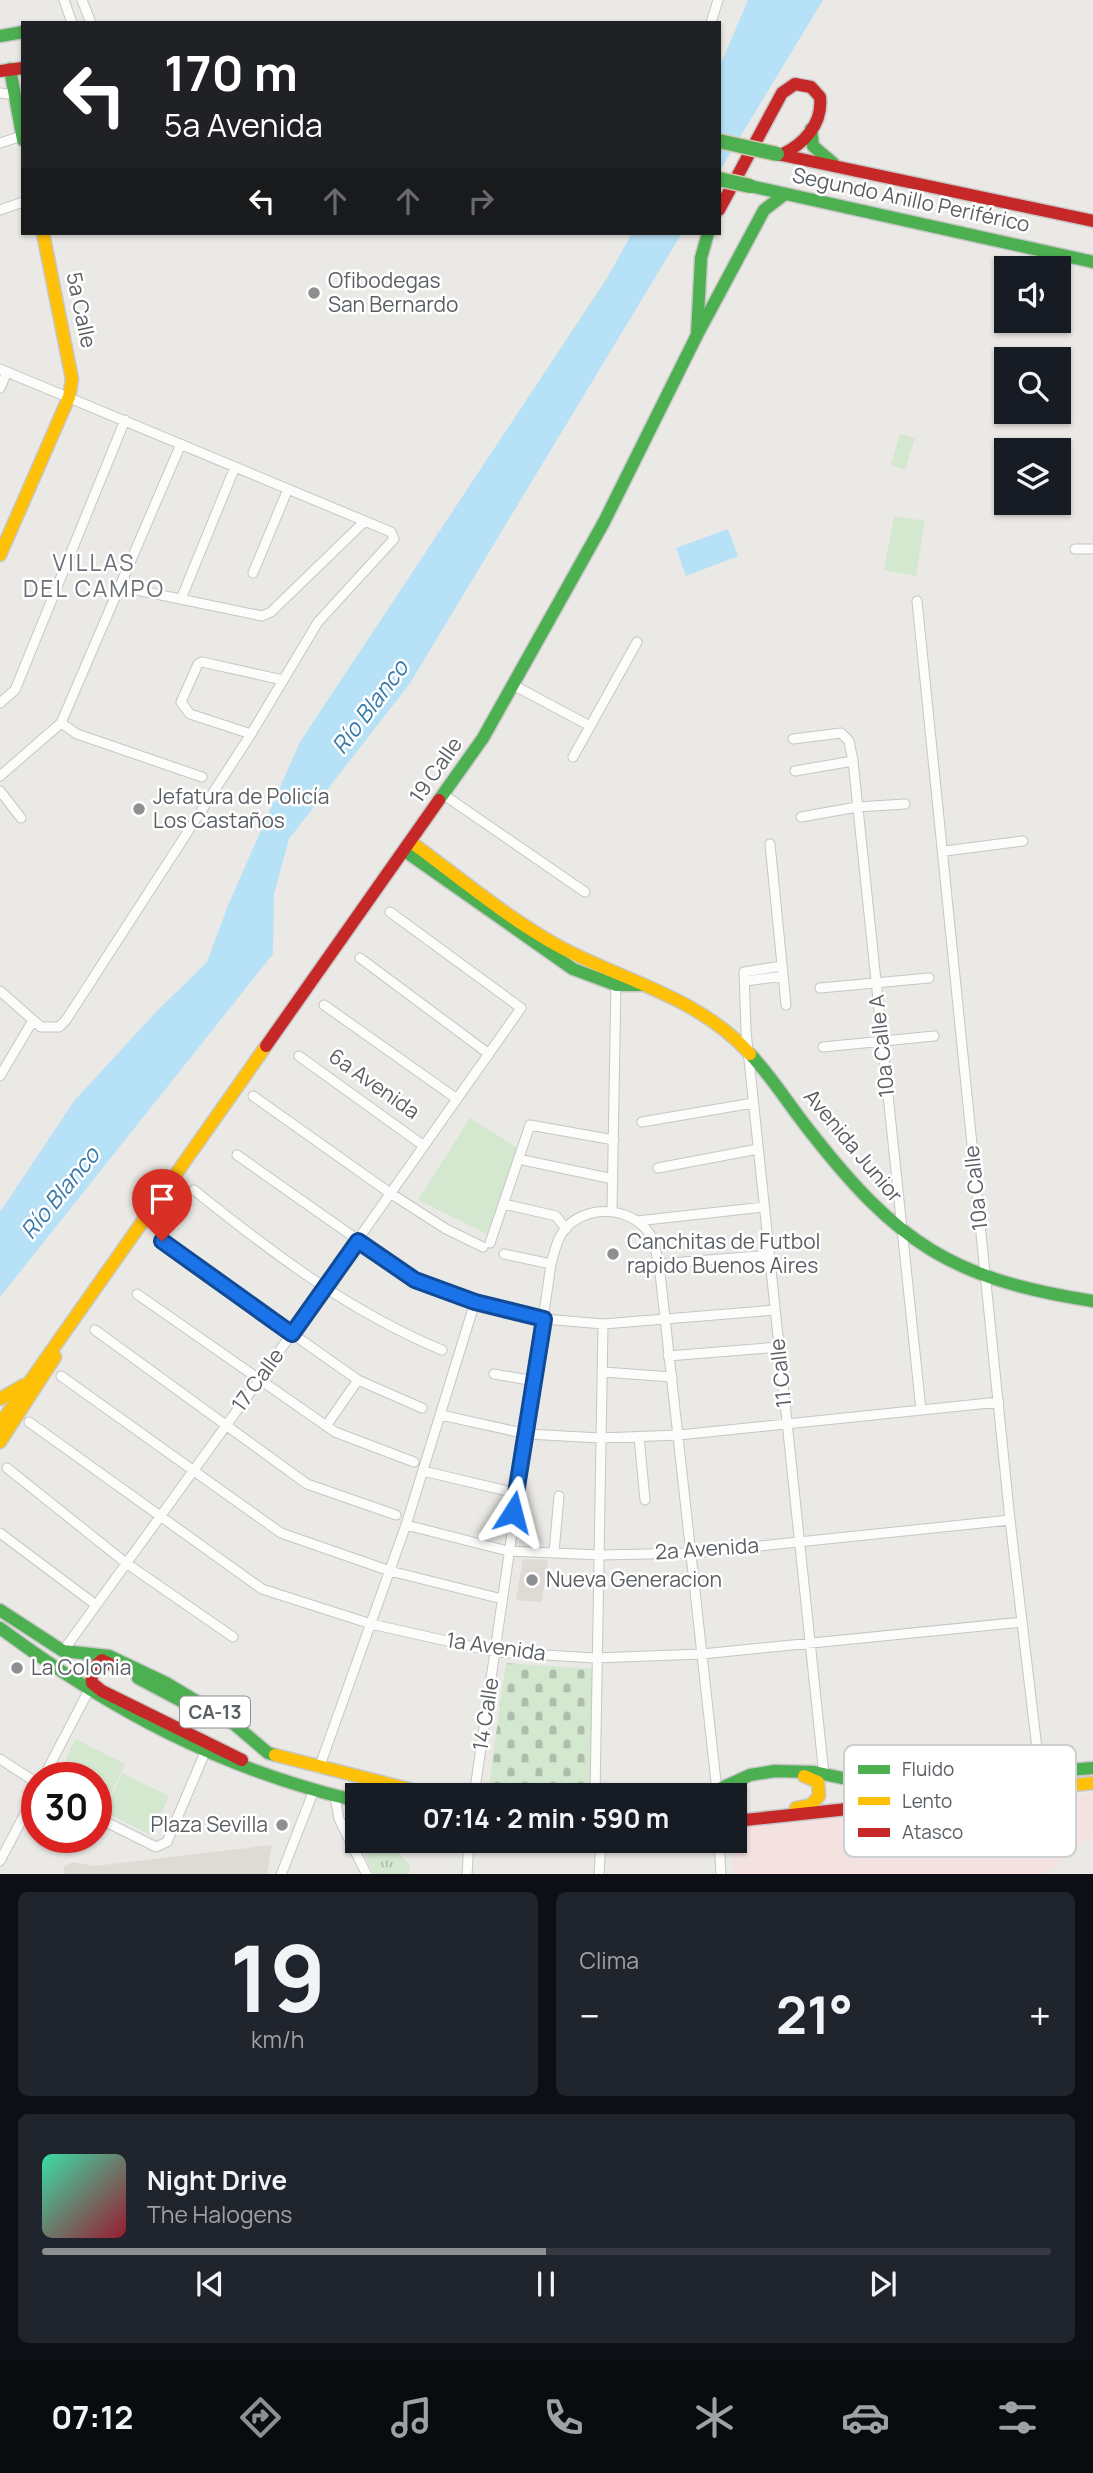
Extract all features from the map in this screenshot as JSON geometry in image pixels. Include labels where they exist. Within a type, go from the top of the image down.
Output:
[{"type":"main road","points":[[0,36],[21,32]]},
{"type":"main road","points":[[11,70],[21,132]]},
{"type":"main road","points":[[721,206],[774,108],[788,88],[804,85],[820,97],[820,112],[811,129],[795,148],[779,154]]},
{"type":"main road","points":[[811,129],[811,140],[816,151],[839,167]]},
{"type":"main road","name":"Segundo Anillo Periférico","points":[[721,141],[1093,221]]},
{"type":"main road","name":"Segundo Anillo Periférico","points":[[721,179],[1093,262]]},
{"type":"main road","points":[[753,187],[764,210]]},
{"type":"main road","name":"19 Calle","points":[[0,1424],[408,846],[515,686],[604,522],[697,335],[764,210],[785,194]]},
{"type":"main road","name":"5a Calle","points":[[43,235],[70,360],[69,397]]},
{"type":"main road","points":[[697,335],[701,258],[707,235]]},
{"type":"main road","points":[[0,555],[69,397]]},
{"type":"main road","name":"Avenida Junior","points":[[408,846],[552,956],[573,969],[646,985],[699,1010],[747,1048],[859,1192],[902,1234],[929,1253],[986,1279],[1059,1297],[1093,1301]]},
{"type":"main road","name":"19 Calle","points":[[0,1442],[59,1351],[76,1313]]},
{"type":"main road","points":[[0,1399],[28,1383]]},
{"type":"main road","name":"CA-13","points":[[0,1610],[63,1651],[109,1656],[166,1683],[234,1724],[268,1753],[382,1783]]},
{"type":"main road","name":"CA-13","points":[[0,1629],[89,1690],[142,1721],[266,1774],[345,1799]]},
{"type":"main road","points":[[266,1774],[102,1691],[92,1683],[91,1670],[102,1660],[111,1664],[220,1722],[268,1753]]},
{"type":"main road","points":[[732,1783],[764,1772],[824,1775],[844,1779]]},
{"type":"main road","points":[[747,1784],[765,1779],[804,1776],[813,1778],[820,1787],[817,1801],[811,1805],[747,1817]]},
{"type":"main road","points":[[747,1818],[844,1808]]},
{"type":"street","points":[[64,0],[71,21]]},
{"type":"street","points":[[82,0],[90,21]]},
{"type":"street","points":[[712,21],[718,0]]},
{"type":"street","points":[[0,93],[15,95]]},
{"type":"street","points":[[0,143],[21,138]]},
{"type":"street","points":[[0,210],[21,203]]},
{"type":"street","points":[[0,388],[3,371],[235,467],[286,492],[391,532],[394,539],[318,622],[251,734],[66,1020],[59,1027],[51,1029],[32,1023],[15,1001],[0,991]]},
{"type":"street","points":[[0,703],[15,690],[125,421]]},
{"type":"street","points":[[0,776],[61,723],[122,587],[181,444]]},
{"type":"street","points":[[181,599],[235,467]]},
{"type":"street","points":[[253,573],[286,492]]},
{"type":"street","points":[[122,587],[262,616],[271,612],[365,521]]},
{"type":"street","points":[[1075,550],[1093,549]]},
{"type":"street","name":"10a Calle","points":[[917,601],[945,851],[1010,1520],[1037,1745]]},
{"type":"street","points":[[573,757],[638,642]]},
{"type":"street","points":[[251,734],[190,714],[183,708],[181,702],[198,664],[202,662],[283,680]]},
{"type":"street","points":[[515,686],[590,726]]},
{"type":"street","points":[[61,723],[76,734],[202,778]]},
{"type":"street","name":"10a Calle A","points":[[793,739],[841,733],[849,741],[853,761],[921,1410]]},
{"type":"street","points":[[795,771],[853,761]]},
{"type":"street","points":[[0,791],[21,818]]},
{"type":"street","points":[[444,794],[584,891]]},
{"type":"street","points":[[801,817],[857,807],[905,804]]},
{"type":"street","points":[[945,851],[1023,841]]},
{"type":"street","points":[[770,844],[786,1006]]},
{"type":"street","name":"17 Calle","points":[[63,1651],[260,1380],[521,1008],[390,912]]},
{"type":"street","points":[[360,958],[489,1054]]},
{"type":"street","name":"11 Calle","points":[[783,971],[745,976],[747,1048],[824,1775]]},
{"type":"street","points":[[612,1210],[617,978]]},
{"type":"street","points":[[820,988],[929,978]]},
{"type":"street","points":[[324,1005],[457,1099]]},
{"type":"street","points":[[0,1076],[32,1023]]},
{"type":"street","points":[[823,1047],[934,1036]]},
{"type":"street","name":"6a Avenida","points":[[299,1056],[424,1146]]},
{"type":"street","points":[[253,1096],[390,1193],[446,1229],[487,1245],[504,1204],[527,1129],[533,1125],[614,1140]]},
{"type":"street","points":[[642,1122],[753,1103]]},
{"type":"street","points":[[658,1168],[758,1149]]},
{"type":"street","points":[[237,1155],[415,1280],[475,1302],[544,1319],[603,1324],[775,1310]]},
{"type":"street","points":[[518,1159],[613,1179]]},
{"type":"street","points":[[194,1190],[324,1287],[383,1325],[442,1350]]},
{"type":"street","points":[[504,1204],[556,1216],[566,1229],[588,1215],[612,1210],[637,1221],[648,1231],[659,1264],[666,1318],[668,1356],[693,1553],[714,1783]]},
{"type":"street","points":[[637,1221],[764,1207]]},
{"type":"street","name":"14 Calle","points":[[476,1783],[551,1264],[566,1229]]},
{"type":"street","points":[[162,1241],[358,1380],[422,1408]]},
{"type":"street","points":[[504,1254],[551,1264]]},
{"type":"street","points":[[659,1264],[769,1255]]},
{"type":"street","points":[[137,1294],[335,1432],[414,1462]]},
{"type":"street","points":[[319,1768],[406,1525],[475,1302]]},
{"type":"street","points":[[595,1783],[595,1658],[601,1555],[603,1324]]},
{"type":"street","points":[[94,1330],[307,1484],[396,1515]]},
{"type":"street","points":[[668,1356],[779,1347]]},
{"type":"street","points":[[603,1372],[672,1377]]},
{"type":"street","points":[[494,1374],[535,1381]]},
{"type":"street","points":[[61,1376],[281,1533],[390,1571],[502,1599]]},
{"type":"street","points":[[326,1426],[358,1380]]},
{"type":"street","points":[[440,1415],[527,1434],[600,1438],[679,1436],[999,1402]]},
{"type":"street","name":"1a Avenida","points":[[29,1422],[262,1589],[371,1625],[496,1652],[595,1658],[702,1654],[1022,1622]]},
{"type":"street","points":[[639,1437],[645,1500]]},
{"type":"street","points":[[6,1468],[125,1563],[233,1637]]},
{"type":"street","points":[[423,1471],[516,1493]]},
{"type":"street","points":[[554,1552],[559,1496]]},
{"type":"street","name":"2a Avenida","points":[[406,1525],[508,1551],[601,1555],[693,1553],[1010,1520]]},
{"type":"street","points":[[0,1533],[96,1605]]},
{"type":"street","points":[[51,1762],[89,1690]]},
{"type":"street","points":[[112,1825],[156,1847],[167,1842],[206,1750]]},
{"type":"street","points":[[0,1759],[21,1773]]},
{"type":"street","points":[[281,1874],[314,1790]]},
{"type":"street","points":[[335,1797],[339,1819],[367,1874]]},
{"type":"street","points":[[0,1861],[21,1821]]},
{"type":"street","points":[[467,1874],[468,1853]]},
{"type":"street","points":[[599,1874],[600,1853]]},
{"type":"street","points":[[720,1853],[721,1874]]},
{"type":"shaded area","name":"Nueva Generacion","points":[[523,1559],[548,1560],[542,1602],[516,1600]]},
{"type":"shaded area","points":[[1093,1794],[1093,1836],[1076,1846],[1076,1796]]},
{"type":"shaded area","points":[[844,1818],[844,1857],[1065,1857],[1047,1874],[733,1874],[732,1853],[747,1853],[747,1827]]},
{"type":"shaded area","points":[[272,1845],[267,1874],[64,1874],[64,1866],[73,1862],[94,1866]]},
{"type":"green space","points":[[900,434],[915,438],[905,470],[891,465]]},
{"type":"green space","points":[[894,516],[925,521],[916,576],[884,570]]},
{"type":"green space","points":[[470,1118],[519,1149],[487,1234],[418,1200]]},
{"type":"green space","points":[[506,1663],[598,1669],[597,1783],[489,1783]]},
{"type":"green space","points":[[75,1739],[125,1764],[112,1792],[112,1762],[64,1762]]},
{"type":"green space","points":[[122,1773],[169,1796],[151,1835],[112,1816],[112,1796]]},
{"type":"green space","points":[[364,1853],[400,1853],[410,1866],[409,1874],[374,1874]]},
{"type":"water","points":[[748,0],[823,0],[721,169],[721,63]]},
{"type":"water","name":"Río Blanco","points":[[631,235],[681,235],[410,683],[289,839],[274,894],[273,954],[0,1297],[0,1212],[74,1101],[155,1013],[207,962],[229,903],[300,742],[607,278]]},
{"type":"water","points":[[728,529],[738,556],[686,576],[676,548]]},
{"type":"traffic: fast","points":[[0,36],[21,32]]},
{"type":"traffic: fast","points":[[10,69],[21,129]]},
{"type":"traffic: fast","points":[[811,129],[813,146],[833,163]]},
{"type":"traffic: fast","points":[[721,141],[777,154]]},
{"type":"traffic: fast","points":[[721,179],[750,186]]},
{"type":"traffic: fast","points":[[750,186],[1093,262]]},
{"type":"traffic: fast","points":[[439,800],[483,738],[604,522],[697,335],[764,210],[785,194]]},
{"type":"traffic: fast","points":[[697,335],[701,258],[707,235]]},
{"type":"traffic: fast","points":[[405,851],[573,969],[616,985],[643,985]]},
{"type":"traffic: fast","points":[[750,1054],[841,1169],[900,1228],[931,1250],[964,1267],[1001,1281],[1093,1301]]},
{"type":"traffic: fast","points":[[0,1610],[63,1651],[109,1656],[166,1683],[234,1724],[268,1753],[275,1755]]},
{"type":"traffic: fast","points":[[0,1628],[84,1686],[170,1734],[260,1772],[345,1798]]},
{"type":"traffic: fast","points":[[138,1678],[187,1704]]},
{"type":"traffic: fast","points":[[1076,1769],[1093,1768]]},
{"type":"traffic: fast","points":[[732,1783],[750,1775],[775,1771],[814,1772],[844,1778]]},
{"type":"traffic: slow","points":[[0,555],[69,397],[72,379],[43,235]]},
{"type":"traffic: slow","points":[[411,842],[502,911],[540,936],[685,1004],[730,1034],[750,1054]]},
{"type":"traffic: slow","points":[[0,1424],[266,1046]]},
{"type":"traffic: slow","points":[[0,1442],[55,1357]]},
{"type":"traffic: slow","points":[[0,1399],[24,1385]]},
{"type":"traffic: slow","points":[[275,1755],[385,1783]]},
{"type":"traffic: slow","points":[[796,1808],[811,1805],[819,1796],[818,1782],[804,1776]]},
{"type":"traffic: slow","points":[[1076,1785],[1093,1783]]},
{"type":"traffic: jam","points":[[0,71],[21,68]]},
{"type":"traffic: jam","points":[[721,206],[782,93],[795,84],[811,87],[820,97],[815,124],[804,139],[781,155]]},
{"type":"traffic: jam","points":[[777,154],[1093,221]]},
{"type":"traffic: jam","points":[[266,1046],[439,800]]},
{"type":"traffic: jam","points":[[112,1665],[102,1660],[91,1670],[92,1683],[102,1691],[242,1760]]},
{"type":"traffic: jam","points":[[747,1820],[844,1809]]},
{"type":"place","name":"Ofibodegas San Bernardo","points":[[314,293]]},
{"type":"place","name":"Jefatura de Policía Los Castaños","points":[[139,809]]},
{"type":"place","name":"Canchitas de Futbol rapido Buenos Aires","points":[[613,1254]]},
{"type":"place","name":"Nueva Generacion","points":[[532,1580]]},
{"type":"place","name":"La Colonia","points":[[17,1668]]},
{"type":"place","name":"Plaza Sevilla","points":[[282,1825]]},
{"type":"district","name":"VILLAS DEL CAMPO","points":[[94,576]]},
{"type":"route","points":[[162,1241],[292,1334],[358,1241],[415,1280],[475,1302],[544,1319],[513,1512]]}]
